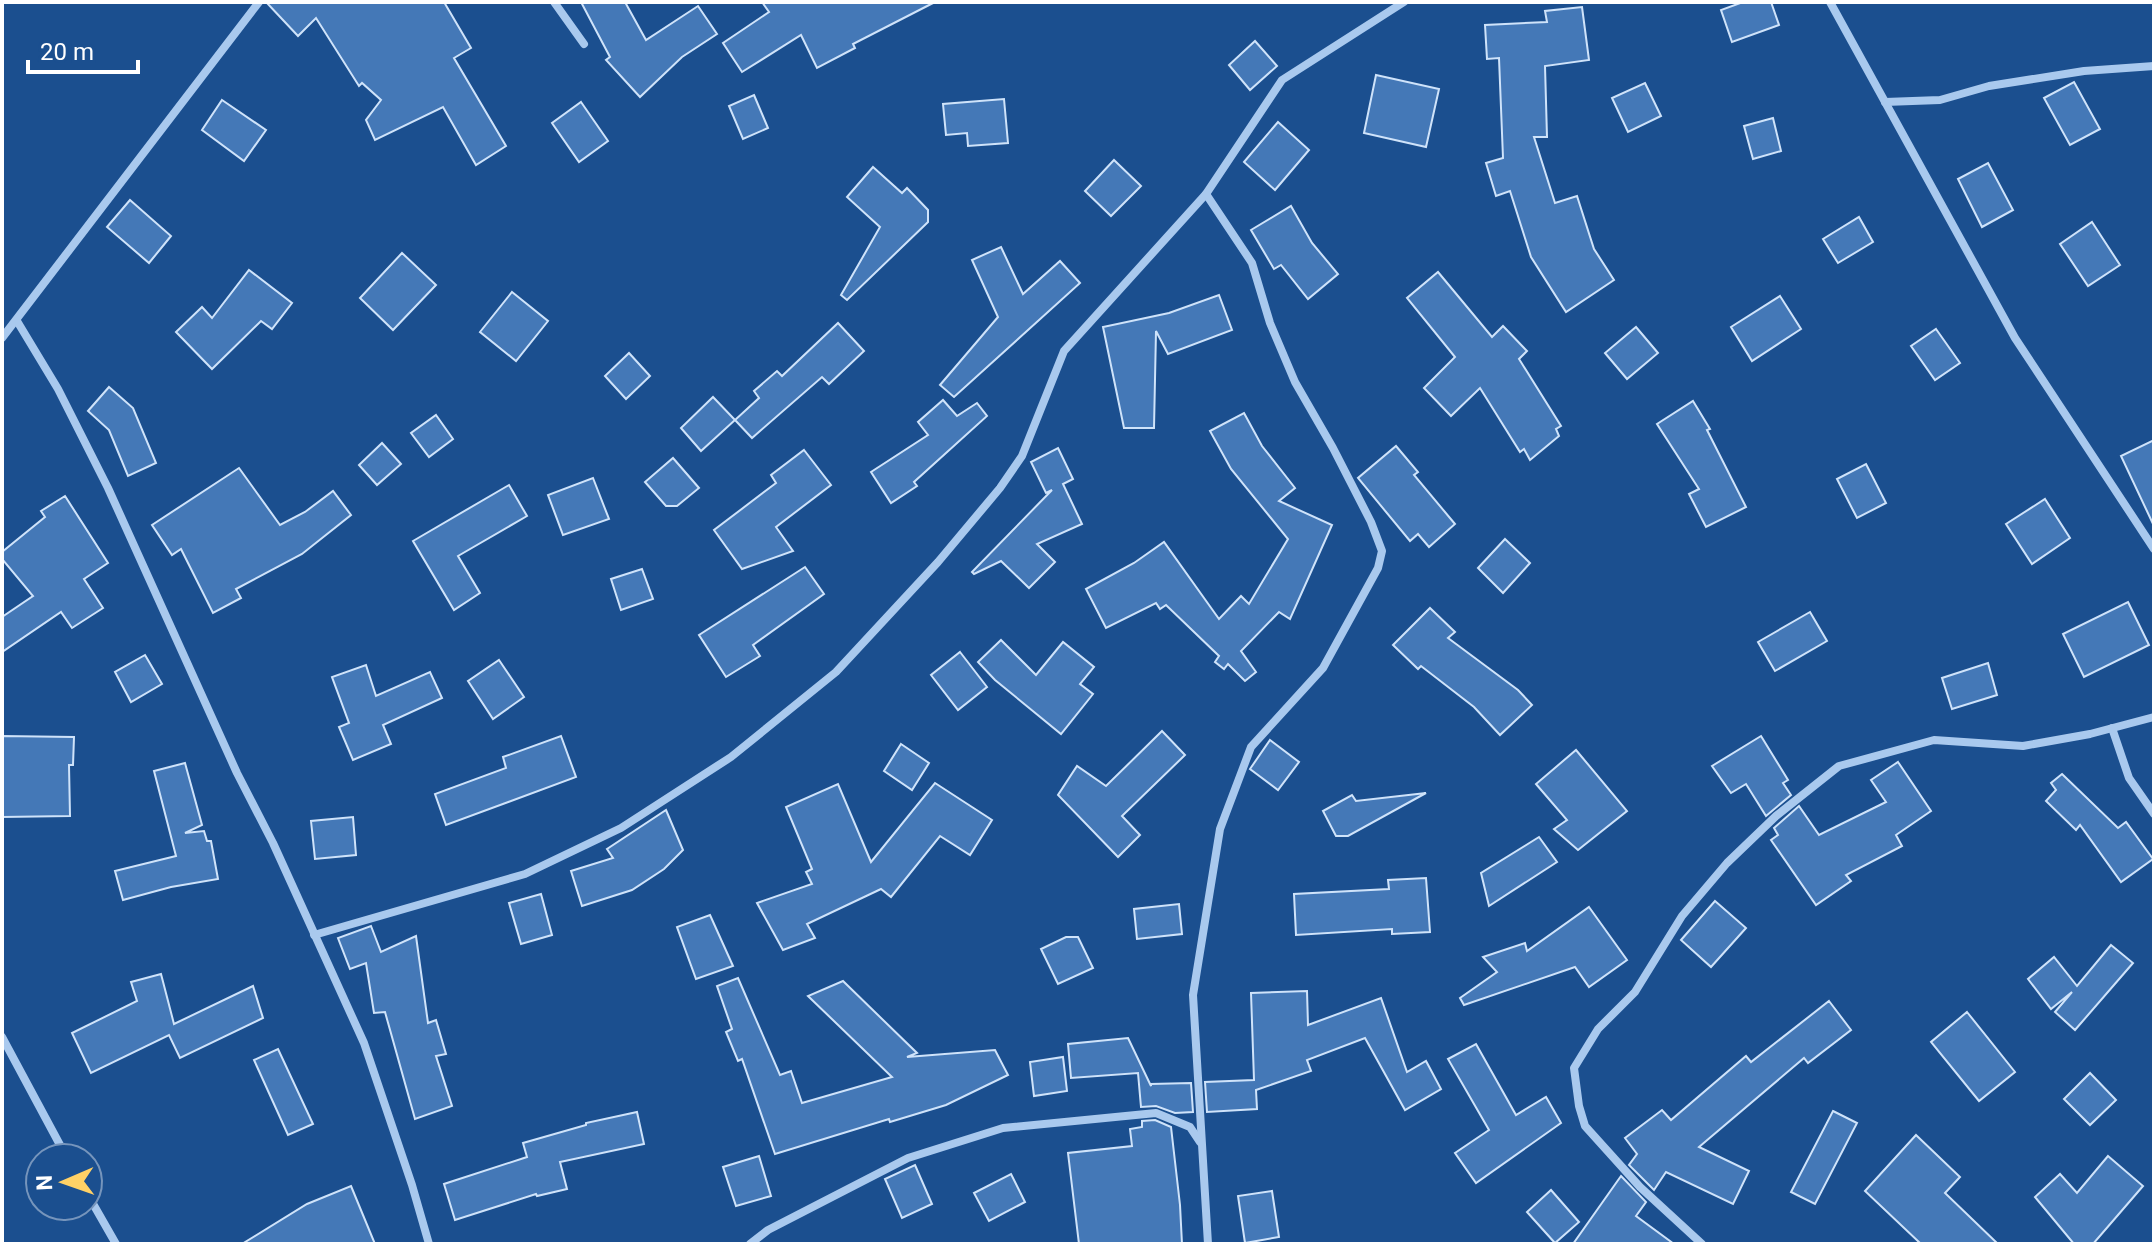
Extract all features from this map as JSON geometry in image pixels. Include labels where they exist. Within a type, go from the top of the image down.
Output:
[{"type":"street","points":[[2,338],[259,2]]},
{"type":"street","points":[[554,2],[584,44]]},
{"type":"street","points":[[314,935],[525,874],[621,828],[731,757],[836,672],[938,562],[1000,488],[1022,456],[1064,351],[1206,194],[1282,80],[1404,2]]},
{"type":"street","points":[[1830,2],[2015,338],[2154,549]]},
{"type":"street","points":[[1885,102],[1940,100],[1989,86],[2071,73],[2154,66]]},
{"type":"street","points":[[1206,194],[1252,263],[1270,323],[1295,382],[1333,448],[1371,522],[1382,551],[1378,568],[1323,668],[1251,747],[1220,829],[1193,995],[1208,1244]]},
{"type":"street","points":[[17,321],[58,389],[108,488],[364,1043],[429,1244]]},
{"type":"street","points":[[1702,1244],[1640,1187],[1585,1126],[1574,1068],[1598,1029],[1635,992],[1682,916],[1727,863],[1839,766],[1934,740],[2023,746],[2154,717]]},
{"type":"street","points":[[2112,728],[2129,778],[2154,814]]},
{"type":"street","points":[[2,1037],[58,1142]]},
{"type":"street","points":[[750,1244],[768,1230],[908,1158],[1003,1128],[1156,1113],[1190,1127],[1200,1143]]},
{"type":"street","points":[[103,1222],[116,1244]]},
{"type":"building","points":[[266,2],[444,2],[471,48],[454,58],[506,146],[476,165],[443,107],[375,140],[366,120],[381,100],[362,83],[359,86],[316,18],[298,36]]},
{"type":"building","points":[[581,2],[625,2],[646,40],[698,6],[717,34],[682,57],[640,97],[606,60],[610,57]]},
{"type":"building","points":[[762,2],[935,2],[853,44],[855,48],[817,68],[801,35],[742,72],[723,43],[769,12]]},
{"type":"building","points":[[1743,2],[1771,2],[1779,25],[1732,42],[1721,10]]},
{"type":"building","points":[[1582,7],[1589,60],[1545,66],[1547,137],[1534,137],[1555,203],[1577,196],[1594,249],[1614,280],[1566,312],[1531,257],[1510,191],[1496,196],[1486,163],[1503,158],[1499,58],[1487,59],[1485,25],[1547,22],[1545,11]]},
{"type":"building","points":[[1255,41],[1277,66],[1250,90],[1229,65]]},
{"type":"building","points":[[1376,75],[1439,89],[1426,147],[1364,133]]},
{"type":"building","points":[[2074,82],[2100,129],[2070,145],[2044,98]]},
{"type":"building","points":[[1645,83],[1661,116],[1628,132],[1612,98]]},
{"type":"building","points":[[754,95],[768,128],[743,139],[729,106]]},
{"type":"building","points":[[1004,99],[1008,143],[968,146],[967,133],[946,135],[943,104]]},
{"type":"building","points":[[222,100],[266,130],[244,161],[202,130]]},
{"type":"building","points":[[581,102],[608,141],[579,162],[552,123]]},
{"type":"building","points":[[1773,118],[1781,151],[1753,159],[1744,126]]},
{"type":"building","points":[[1278,122],[1309,150],[1275,190],[1244,162]]},
{"type":"building","points":[[1114,160],[1141,186],[1111,216],[1085,191]]},
{"type":"building","points":[[1988,163],[2013,210],[1982,227],[1958,179]]},
{"type":"building","points":[[873,167],[902,193],[907,188],[928,210],[928,222],[847,300],[841,295],[880,227],[847,197]]},
{"type":"building","points":[[130,200],[171,236],[149,263],[107,227]]},
{"type":"building","points":[[1291,206],[1312,243],[1338,274],[1308,299],[1281,265],[1274,269],[1251,230]]},
{"type":"building","points":[[1859,217],[1873,242],[1838,263],[1823,239]]},
{"type":"building","points":[[2092,222],[2120,265],[2088,286],[2060,244]]},
{"type":"building","points":[[1001,247],[1023,294],[1060,261],[1080,283],[954,397],[940,385],[998,317],[972,260]]},
{"type":"building","points":[[402,253],[436,285],[393,330],[360,298]]},
{"type":"building","points":[[249,270],[292,303],[272,329],[261,321],[212,369],[176,332],[202,307],[212,318]]},
{"type":"building","points":[[1438,272],[1492,337],[1503,326],[1527,351],[1519,359],[1561,426],[1556,429],[1559,436],[1530,460],[1524,449],[1520,452],[1480,388],[1451,416],[1424,388],[1455,357],[1407,298]]},
{"type":"building","points":[[512,292],[548,321],[516,361],[480,332]]},
{"type":"building","points":[[1219,295],[1232,330],[1168,354],[1156,331],[1154,428],[1124,428],[1103,327],[1169,313]]},
{"type":"building","points":[[1780,296],[1801,329],[1752,361],[1731,327]]},
{"type":"building","points":[[838,323],[864,351],[829,384],[822,377],[752,438],[735,420],[759,398],[754,391],[777,371],[782,376]]},
{"type":"building","points":[[1636,327],[1658,353],[1627,379],[1605,353]]},
{"type":"building","points":[[1936,329],[1960,363],[1935,380],[1911,346]]},
{"type":"building","points":[[629,353],[650,376],[626,399],[605,376]]},
{"type":"building","points":[[109,387],[133,408],[156,463],[128,476],[109,430],[88,411]]},
{"type":"building","points":[[713,397],[735,420],[701,451],[681,428]]},
{"type":"building","points":[[943,400],[957,416],[977,403],[987,416],[914,482],[917,486],[891,503],[871,472],[928,435],[918,422]]},
{"type":"building","points":[[1693,401],[1710,429],[1707,430],[1746,507],[1706,527],[1689,494],[1699,489],[1657,424]]},
{"type":"building","points":[[1244,413],[1262,446],[1295,488],[1279,501],[1332,525],[1290,619],[1279,612],[1241,651],[1256,672],[1245,681],[1228,664],[1224,669],[1215,662],[1219,656],[1166,605],[1160,609],[1156,603],[1106,628],[1086,589],[1134,563],[1164,542],[1219,619],[1241,596],[1249,604],[1288,539],[1231,469],[1210,431]]},
{"type":"building","points":[[436,415],[453,439],[429,457],[411,433]]},
{"type":"building","points":[[2154,440],[2154,526],[2121,456]]},
{"type":"building","points":[[382,443],[401,464],[377,485],[359,465]]},
{"type":"building","points":[[1396,446],[1418,472],[1414,475],[1455,524],[1429,547],[1418,534],[1410,541],[1358,478]]},
{"type":"building","points":[[1058,448],[1073,479],[1063,484],[1082,524],[1037,544],[1055,562],[1029,588],[1001,561],[974,574],[972,572],[1052,490],[1046,493],[1031,462]]},
{"type":"building","points":[[804,450],[831,485],[776,527],[793,551],[742,569],[714,530],[776,483],[771,475]]},
{"type":"building","points":[[673,458],[699,488],[677,506],[666,506],[645,482]]},
{"type":"building","points":[[1866,464],[1886,503],[1857,518],[1837,479]]},
{"type":"building","points":[[239,468],[280,525],[305,512],[333,491],[351,515],[302,554],[236,589],[241,598],[213,613],[181,549],[172,555],[152,525]]},
{"type":"building","points":[[593,478],[609,519],[563,535],[548,495]]},
{"type":"building","points":[[509,485],[527,516],[458,556],[480,593],[454,610],[413,541]]},
{"type":"building","points":[[65,496],[108,563],[84,579],[103,608],[72,628],[61,612],[2,652],[2,617],[33,596],[2,559],[2,552],[45,517],[41,511]]},
{"type":"building","points":[[2045,499],[2070,538],[2032,564],[2006,524]]},
{"type":"building","points":[[1505,539],[1530,563],[1503,593],[1478,568]]},
{"type":"building","points":[[805,567],[824,594],[753,645],[760,656],[726,677],[699,635]]},
{"type":"building","points":[[642,569],[653,599],[621,610],[611,579]]},
{"type":"building","points":[[2128,602],[2149,645],[2084,677],[2063,634]]},
{"type":"building","points":[[1430,608],[1455,632],[1448,638],[1518,690],[1532,705],[1500,735],[1474,707],[1421,666],[1418,669],[1393,645]]},
{"type":"building","points":[[1810,612],[1827,641],[1775,671],[1758,642]]},
{"type":"building","points":[[1001,640],[1036,675],[1063,642],[1094,667],[1080,684],[1093,694],[1061,734],[995,680],[978,662]]},
{"type":"building","points":[[960,652],[987,687],[958,710],[931,675]]},
{"type":"building","points":[[145,655],[162,684],[131,702],[115,672]]},
{"type":"building","points":[[499,660],[524,697],[493,719],[468,681]]},
{"type":"building","points":[[1988,663],[1997,695],[1952,709],[1942,678]]},
{"type":"building","points":[[366,665],[376,696],[430,672],[442,698],[383,725],[391,744],[353,760],[339,727],[349,723],[332,677]]},
{"type":"building","points":[[1162,731],[1185,755],[1122,816],[1140,835],[1118,857],[1058,795],[1077,766],[1106,786]]},
{"type":"building","points":[[2,736],[74,737],[73,765],[69,765],[70,816],[2,817]]},
{"type":"building","points":[[561,736],[576,777],[446,825],[435,794],[506,768],[503,757]]},
{"type":"building","points":[[1761,736],[1788,780],[1783,783],[1791,795],[1766,816],[1746,784],[1731,793],[1712,766]]},
{"type":"building","points":[[1270,740],[1299,762],[1278,790],[1250,769]]},
{"type":"building","points":[[901,744],[929,763],[912,790],[884,771]]},
{"type":"building","points":[[1576,750],[1627,811],[1578,850],[1554,829],[1567,820],[1536,784]]},
{"type":"building","points":[[1898,762],[1931,811],[1896,835],[1902,846],[1846,875],[1851,881],[1816,905],[1771,840],[1778,835],[1774,828],[1799,806],[1819,835],[1886,802],[1871,780]]},
{"type":"building","points":[[185,763],[202,825],[185,833],[204,831],[207,841],[211,841],[218,879],[123,900],[115,871],[176,856],[154,771]]},
{"type":"building","points":[[2062,774],[2118,828],[2126,822],[2153,859],[2121,882],[2080,825],[2076,830],[2046,801],[2056,790],[2051,783]]},
{"type":"building","points":[[935,783],[992,820],[970,855],[940,836],[891,897],[881,889],[807,924],[815,938],[783,950],[757,903],[812,884],[806,872],[812,869],[786,807],[838,784],[871,862]]},
{"type":"building","points":[[1426,793],[1348,836],[1336,836],[1323,811],[1352,795],[1356,801]]},
{"type":"building","points":[[666,810],[683,850],[664,869],[632,890],[582,906],[571,871],[613,858],[607,849]]},
{"type":"building","points":[[353,817],[356,855],[315,859],[311,821]]},
{"type":"building","points":[[1539,837],[1557,862],[1489,906],[1481,873]]},
{"type":"building","points":[[1426,878],[1430,932],[1392,934],[1392,929],[1296,935],[1294,894],[1389,889],[1388,880]]},
{"type":"building","points":[[541,894],[552,935],[521,944],[509,903]]},
{"type":"building","points":[[1715,901],[1746,928],[1711,967],[1681,940]]},
{"type":"building","points":[[1179,904],[1182,934],[1137,939],[1134,909]]},
{"type":"building","points":[[1589,907],[1627,960],[1589,987],[1575,967],[1464,1005],[1460,998],[1497,972],[1483,957],[1525,943],[1527,951]]},
{"type":"building","points":[[710,915],[733,966],[696,979],[677,927]]},
{"type":"building","points":[[371,926],[381,952],[416,936],[428,1023],[436,1020],[446,1054],[436,1056],[452,1106],[415,1119],[385,1012],[374,1013],[366,963],[350,969],[338,938]]},
{"type":"building","points":[[1066,937],[1078,937],[1093,968],[1058,984],[1041,949]]},
{"type":"building","points":[[2111,945],[2133,963],[2075,1030],[2055,1012],[2072,992],[2051,1009],[2028,979],[2054,957],[2077,986]]},
{"type":"building","points":[[161,974],[174,1024],[253,986],[263,1018],[180,1058],[169,1035],[91,1073],[72,1033],[137,1001],[131,982]]},
{"type":"building","points":[[738,978],[780,1075],[791,1071],[802,1103],[892,1077],[808,996],[843,981],[917,1053],[907,1057],[995,1050],[1008,1075],[946,1105],[775,1154],[742,1059],[738,1061],[726,1032],[732,1029],[717,986]]},
{"type":"building","points":[[1307,991],[1308,1025],[1381,998],[1407,1072],[1426,1061],[1441,1089],[1405,1110],[1365,1038],[1307,1060],[1311,1071],[1256,1090],[1257,1109],[1207,1112],[1205,1082],[1254,1080],[1251,993]]},
{"type":"building","points":[[1829,1001],[1851,1030],[1808,1063],[1804,1058],[1699,1147],[1749,1171],[1733,1204],[1666,1172],[1654,1190],[1629,1165],[1637,1154],[1625,1138],[1662,1110],[1671,1120],[1746,1056],[1751,1062]]},
{"type":"building","points":[[1967,1012],[2015,1072],[1979,1101],[1931,1042]]},
{"type":"building","points":[[1128,1038],[1151,1086],[1191,1083],[1193,1112],[1175,1113],[1156,1106],[1141,1107],[1138,1073],[1071,1078],[1068,1044]]},
{"type":"building","points":[[1476,1044],[1516,1115],[1546,1097],[1561,1123],[1476,1183],[1455,1153],[1489,1130],[1448,1059]]},
{"type":"building","points":[[278,1049],[313,1124],[288,1135],[254,1060]]},
{"type":"building","points":[[1063,1057],[1067,1091],[1034,1096],[1030,1062]]},
{"type":"building","points":[[2090,1073],[2116,1100],[2090,1125],[2064,1099]]},
{"type":"building","points":[[1833,1111],[1857,1123],[1815,1204],[1791,1192]]},
{"type":"building","points":[[637,1112],[644,1144],[560,1162],[567,1189],[536,1194],[455,1220],[444,1184],[527,1157],[523,1143],[586,1123]]},
{"type":"building","points":[[1155,1120],[1171,1127],[1182,1244],[1079,1244],[1068,1153],[1132,1146],[1130,1129],[1142,1127],[1142,1121]]},
{"type":"building","points":[[1916,1135],[1960,1177],[1945,1193],[1998,1244],[1921,1244],[1865,1191]]},
{"type":"building","points":[[759,1156],[771,1196],[736,1206],[723,1167]]},
{"type":"building","points":[[2108,1156],[2143,1186],[2093,1244],[2074,1244],[2035,1197],[2060,1174],[2077,1193]]},
{"type":"building","points":[[915,1165],[932,1204],[902,1218],[885,1179]]},
{"type":"building","points":[[1011,1174],[1025,1202],[989,1221],[974,1193]]},
{"type":"building","points":[[1621,1176],[1646,1202],[1636,1216],[1674,1244],[1573,1244]]},
{"type":"building","points":[[351,1186],[375,1244],[242,1244],[307,1204]]},
{"type":"building","points":[[1551,1190],[1579,1222],[1555,1243],[1527,1212]]},
{"type":"building","points":[[1272,1191],[1279,1237],[1245,1243],[1238,1196]]}]
